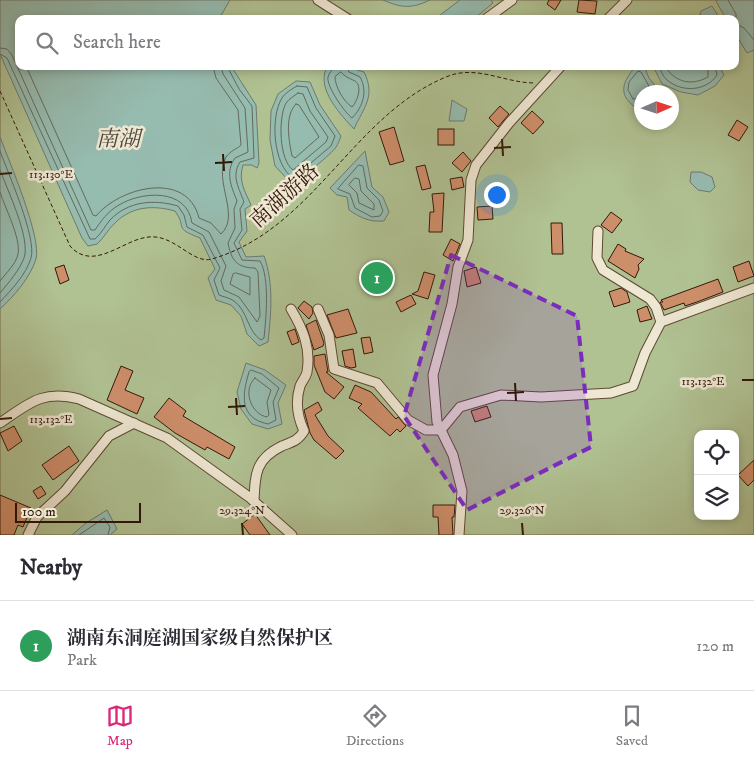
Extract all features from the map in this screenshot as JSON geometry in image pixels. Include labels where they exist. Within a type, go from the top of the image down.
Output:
[{"type":"street","points":[[318,0],[342,15]]},
{"type":"street","points":[[491,15],[512,0]]},
{"type":"street","points":[[612,15],[627,0]]},
{"type":"street","points":[[460,535],[462,491],[453,456],[437,422],[433,375],[452,304],[458,267],[468,240],[471,180],[476,165],[509,123],[557,70]]},
{"type":"street","points":[[598,231],[597,258],[603,270],[650,299],[656,307],[661,322]]},
{"type":"street","points":[[441,430],[460,407],[501,395],[540,397],[611,393],[633,386],[645,353],[661,322],[754,288]]},
{"type":"street","points":[[318,309],[329,336],[334,369],[377,383],[408,420],[426,430],[441,430]]},
{"type":"street","points":[[254,502],[254,479],[258,464],[280,447],[299,440],[304,431],[298,418],[297,403],[300,386],[306,373],[308,343],[300,324],[291,310]]},
{"type":"street","points":[[0,423],[29,403],[42,397],[53,395],[79,399],[166,438],[254,502],[292,535]]},
{"type":"street","points":[[28,535],[37,518],[79,475],[109,436],[134,423]]},
{"type":"path","name":"南湖游路","points":[[0,91],[70,246],[76,252],[87,256],[103,255],[143,238],[159,237],[181,246],[199,260],[210,260],[247,246],[266,235],[289,215],[391,111],[424,87],[448,76],[469,72],[496,75],[518,83],[546,82]]},
{"type":"highlighted area","points":[[451,255],[577,316],[591,447],[467,510],[404,416]]},
{"type":"green space","points":[[0,0],[754,0],[754,535],[0,535]]},
{"type":"water","name":"南湖","points":[[0,0],[230,0],[221,15],[15,15],[15,70],[234,70],[256,105],[259,163],[257,168],[252,165],[243,165],[242,181],[251,205],[245,209],[247,231],[239,242],[246,257],[264,256],[267,266],[271,299],[268,342],[259,346],[247,334],[241,316],[231,305],[216,300],[208,278],[215,269],[200,238],[183,229],[175,211],[143,208],[128,213],[110,228],[97,244],[88,246],[82,238],[0,54]]},
{"type":"water","points":[[383,0],[430,0],[417,5],[407,6],[396,5]]},
{"type":"water","points":[[460,0],[491,0],[493,3],[479,15],[440,15]]},
{"type":"water","points":[[754,0],[754,50],[747,53],[739,40],[739,15],[724,15],[716,1]]},
{"type":"water","points":[[712,6],[718,15],[700,15],[701,11]]},
{"type":"water","points":[[326,70],[358,70],[364,72],[369,95],[365,108],[354,129],[327,94],[324,77]]},
{"type":"water","points":[[633,70],[646,70],[655,85],[634,85],[634,106],[629,102],[624,92],[625,82]]},
{"type":"water","points":[[655,70],[721,70],[724,75],[715,86],[698,95],[679,91],[679,85],[664,85]]},
{"type":"water","points":[[296,81],[310,82],[320,105],[341,136],[336,147],[328,155],[292,184],[275,166],[270,140],[271,111],[278,94]]},
{"type":"water","points":[[452,100],[467,109],[464,121],[449,121]]},
{"type":"water","points":[[0,137],[30,217],[37,249],[36,259],[26,280],[0,309]]},
{"type":"water","points":[[365,151],[372,187],[383,197],[389,212],[384,221],[369,220],[353,213],[349,210],[347,197],[337,195],[330,188]]},
{"type":"water","points":[[691,172],[701,172],[712,177],[715,187],[710,192],[698,190],[690,182]]},
{"type":"water","points":[[246,363],[265,370],[286,385],[278,403],[282,424],[268,429],[252,424],[241,409],[237,392]]},
{"type":"water","points":[[107,510],[117,529],[110,535],[72,535],[86,523]]},
{"type":"building","points":[[549,0],[561,0],[555,10],[547,4]]},
{"type":"building","points":[[579,0],[597,1],[595,14],[577,12]]},
{"type":"building","points":[[500,106],[509,114],[498,127],[489,118]]},
{"type":"building","points":[[532,111],[544,122],[533,134],[521,123]]},
{"type":"building","points":[[737,120],[748,127],[739,141],[728,135]]},
{"type":"building","points":[[394,127],[404,161],[390,165],[379,132]]},
{"type":"building","points":[[438,129],[454,129],[454,145],[438,145]]},
{"type":"building","points":[[463,152],[471,161],[462,172],[452,163]]},
{"type":"building","points":[[425,165],[431,188],[422,190],[416,167]]},
{"type":"building","points":[[462,177],[464,187],[452,190],[450,179]]},
{"type":"building","points":[[444,193],[442,232],[429,232],[430,212],[434,212],[432,194]]},
{"type":"building","points":[[492,206],[493,219],[478,220],[477,207]]},
{"type":"building","points":[[611,212],[622,220],[612,233],[601,225]]},
{"type":"building","points":[[551,223],[562,223],[563,254],[552,254]]},
{"type":"building","points":[[451,239],[460,244],[453,261],[443,255]]},
{"type":"building","points":[[618,244],[626,249],[625,251],[644,259],[638,265],[639,269],[635,278],[608,261]]},
{"type":"building","points":[[749,261],[754,276],[738,282],[733,267]]},
{"type":"building","points":[[64,265],[69,280],[60,284],[55,268]]},
{"type":"building","points":[[476,267],[481,283],[467,287],[464,271]]},
{"type":"building","points":[[424,272],[435,275],[428,299],[412,294],[418,291]]},
{"type":"building","points":[[718,279],[723,292],[685,306],[684,303],[664,310],[660,302],[663,302],[661,300]]},
{"type":"building","points":[[621,288],[627,292],[630,302],[614,307],[609,292]]},
{"type":"building","points":[[411,295],[416,304],[401,312],[396,302]]},
{"type":"building","points":[[304,301],[312,307],[313,313],[309,319],[298,308]]},
{"type":"building","points":[[647,306],[652,319],[640,322],[637,310]]},
{"type":"building","points":[[348,309],[357,333],[336,338],[327,315]]},
{"type":"building","points":[[316,320],[324,343],[323,346],[314,350],[306,325]]},
{"type":"building","points":[[295,329],[299,342],[292,345],[287,332]]},
{"type":"building","points":[[370,337],[373,352],[364,354],[361,338]]},
{"type":"building","points":[[353,349],[356,367],[351,368],[345,366],[342,351]]},
{"type":"building","points":[[325,354],[328,372],[326,372],[344,387],[334,399],[325,392],[314,365],[314,356]]},
{"type":"building","points":[[121,366],[133,371],[125,390],[144,398],[137,414],[107,400]]},
{"type":"building","points":[[355,385],[371,392],[396,419],[398,417],[406,426],[400,432],[397,429],[390,436],[358,408],[362,404],[349,398]]},
{"type":"building","points":[[169,398],[186,411],[183,416],[235,447],[229,459],[207,447],[205,450],[175,433],[154,417]]},
{"type":"building","points":[[318,402],[322,410],[315,415],[328,436],[344,451],[336,459],[314,440],[310,433],[304,410]]},
{"type":"building","points":[[487,406],[491,417],[475,422],[471,411]]},
{"type":"building","points":[[14,426],[22,441],[8,451],[0,433]]},
{"type":"building","points":[[69,446],[79,461],[53,480],[42,465]]},
{"type":"building","points":[[754,460],[754,480],[748,486],[739,474]]},
{"type":"building","points":[[41,486],[46,494],[38,499],[33,491]]},
{"type":"building","points":[[0,495],[31,508],[23,527],[18,525],[14,535],[0,535]]},
{"type":"building","points":[[433,505],[455,505],[454,517],[452,517],[453,535],[439,535],[438,517],[433,517]]},
{"type":"building","points":[[255,514],[270,535],[250,535],[242,524]]},
{"type":"place","name":"湖南东洞庭湖国家级自然保护区","points":[[377,278]]}]
